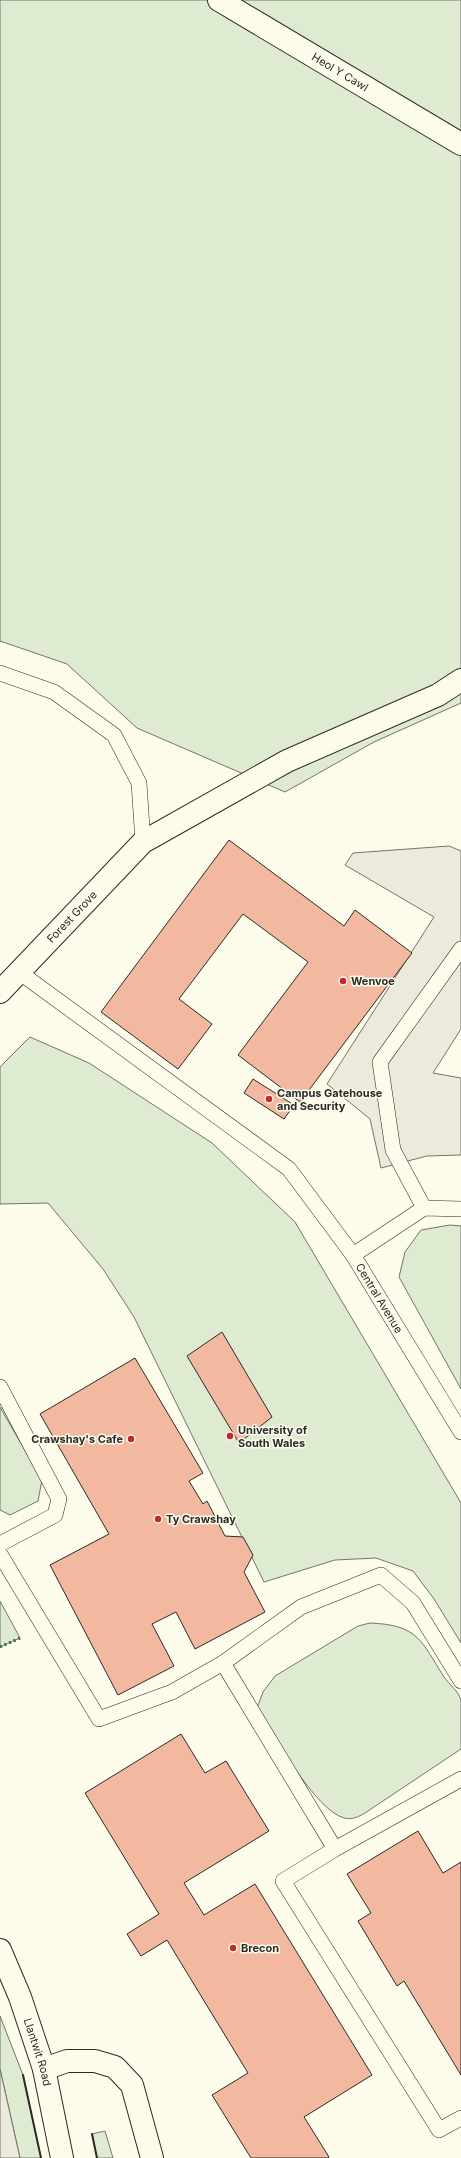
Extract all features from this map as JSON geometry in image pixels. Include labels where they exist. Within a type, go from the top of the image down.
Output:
[{"type":"street","name":"Heol Y Cawl","points":[[219,0],[461,144]]},
{"type":"street","name":"Forest Grove","points":[[0,992],[143,842],[287,761],[438,694],[461,680]]},
{"type":"street","name":"Llantwit Road","points":[[0,1950],[20,1997],[44,2069],[62,2158]]},
{"type":"street","points":[[44,2069],[67,2061],[95,2061],[115,2067],[132,2084],[152,2158]]},
{"type":"lane","points":[[0,673],[54,692],[114,735],[139,783],[143,842]]},
{"type":"lane","points":[[424,1208],[393,1150],[380,1062],[461,949]]},
{"type":"lane","name":"Central Avenue","points":[[19,972],[289,1169],[353,1255],[461,1432]]},
{"type":"lane","points":[[353,1255],[424,1208],[461,1209]]},
{"type":"lane","points":[[0,1388],[59,1499],[55,1515],[0,1544]]},
{"type":"lane","points":[[0,1554],[99,1719],[172,1692],[223,1663],[301,1607],[380,1575],[412,1603],[461,1681]]},
{"type":"lane","points":[[223,1663],[335,1849]]},
{"type":"lane","points":[[461,1779],[335,1849],[283,1881],[439,2130],[461,2118]]},
{"type":"green space","points":[[0,0],[461,0],[461,703],[374,742],[285,792],[137,728],[67,664],[0,641]]},
{"type":"green space","points":[[30,1037],[89,1063],[212,1143],[295,1222],[461,1503],[461,1643],[434,1599],[413,1571],[376,1558],[335,1560],[264,1582],[134,1317],[103,1269],[48,1203],[0,1204],[0,1067]]},
{"type":"green space","points":[[450,1225],[461,1226],[461,1389],[399,1277],[405,1252],[421,1230]]},
{"type":"green space","points":[[0,1407],[42,1480],[38,1501],[10,1515],[0,1510]]},
{"type":"green space","points":[[0,1601],[20,1638],[0,1647]]},
{"type":"green space","points":[[370,1623],[386,1624],[409,1631],[417,1637],[430,1654],[444,1677],[456,1691],[461,1700],[461,1749],[365,1813],[355,1818],[347,1819],[333,1812],[308,1787],[284,1753],[257,1708],[263,1692],[275,1676],[358,1626]]},
{"type":"green space","points":[[0,2016],[23,2075],[41,2158],[20,2158],[0,2069]]},
{"type":"green space","points":[[105,2131],[113,2158],[97,2158],[92,2134]]},
{"type":"shaded area","points":[[449,846],[461,851],[461,1029],[433,1073],[461,1078],[461,1155],[427,1156],[381,1168],[370,1119],[327,1084],[434,917],[345,865],[353,853]]},
{"type":"shaded area","points":[[0,2069],[20,2158],[0,2158]]},
{"type":"building","name":"Wenvoe","points":[[229,840],[344,926],[355,910],[412,953],[300,1102],[238,1055],[308,962],[243,914],[179,999],[212,1024],[178,1069],[101,1012]]},
{"type":"building","name":"Campus Gatehouse and Security","points":[[253,1079],[294,1105],[284,1119],[244,1093]]},
{"type":"building","points":[[222,1332],[272,1417],[239,1443],[187,1356]]},
{"type":"building","name":"Ty Crawshay","points":[[135,1358],[203,1473],[189,1481],[203,1504],[207,1501],[225,1536],[243,1537],[253,1555],[244,1572],[265,1612],[195,1649],[176,1612],[152,1624],[174,1666],[118,1695],[50,1565],[109,1534],[40,1414]]},
{"type":"building","name":"Brecon","points":[[181,1734],[205,1773],[226,1761],[269,1831],[184,1883],[204,1915],[255,1884],[372,2075],[304,2117],[329,2157],[328,2158],[251,2158],[212,2095],[248,2073],[167,1940],[141,1956],[127,1934],[159,1914],[85,1793]]},
{"type":"building","points":[[418,1831],[443,1873],[461,1862],[461,2075],[404,1981],[397,1986],[358,1921],[371,1913],[347,1874]]},
{"type":"hedge","points":[[0,1647],[20,1638]]},
{"type":"wall","points":[[23,2075],[41,2158]]},
{"type":"wall","points":[[92,2134],[97,2158]]},
{"type":"place","name":"Wenvoe","points":[[343,981]]},
{"type":"place","name":"Campus Gatehouse and Security","points":[[269,1099]]},
{"type":"place","name":"University of South Wales","points":[[230,1436]]},
{"type":"place","name":"Crawshay's Cafe","points":[[131,1439]]},
{"type":"place","name":"Ty Crawshay","points":[[158,1519]]},
{"type":"place","name":"Brecon","points":[[233,1948]]}]
